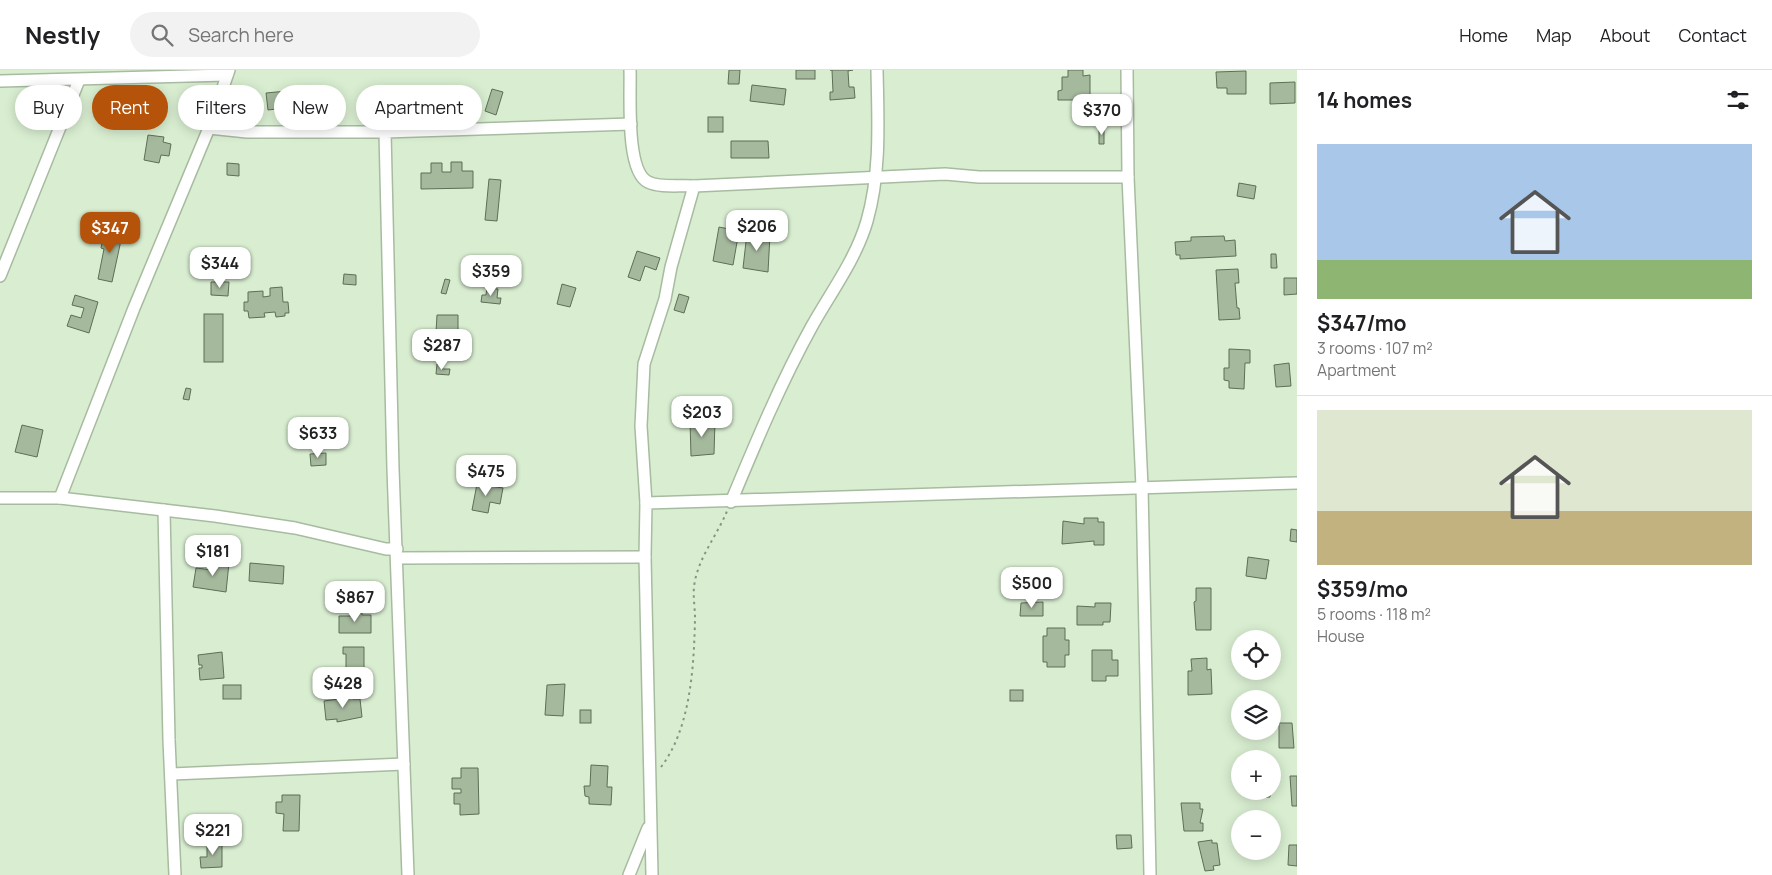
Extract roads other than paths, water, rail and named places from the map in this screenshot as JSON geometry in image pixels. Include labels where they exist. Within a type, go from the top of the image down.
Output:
[{"type":"street","points":[[630,70],[634,164],[646,182],[654,184],[694,186],[876,179],[945,174],[979,177],[1128,178]]},
{"type":"street","points":[[731,502],[792,364],[854,255],[866,222],[876,179],[877,70]]},
{"type":"street","points":[[1126,70],[1128,178],[1142,487],[1150,875]]},
{"type":"street","points":[[0,81],[79,80],[228,72],[224,85]]},
{"type":"street","points":[[0,276],[79,80]]},
{"type":"street","points":[[228,130],[247,132],[385,132],[631,124]]},
{"type":"street","points":[[60,498],[134,308],[208,130]]},
{"type":"street","points":[[385,132],[393,469],[408,875]]},
{"type":"street","points":[[652,875],[645,558],[646,504],[641,426],[644,364],[665,299],[671,267],[694,186]]},
{"type":"street","points":[[646,504],[1297,483]]},
{"type":"street","points":[[0,498],[60,498],[295,528],[386,548],[397,553],[645,558]]},
{"type":"street","points":[[164,510],[175,875]]},
{"type":"street","points":[[172,774],[404,764]]},
{"type":"street","points":[[629,875],[650,824]]}]
